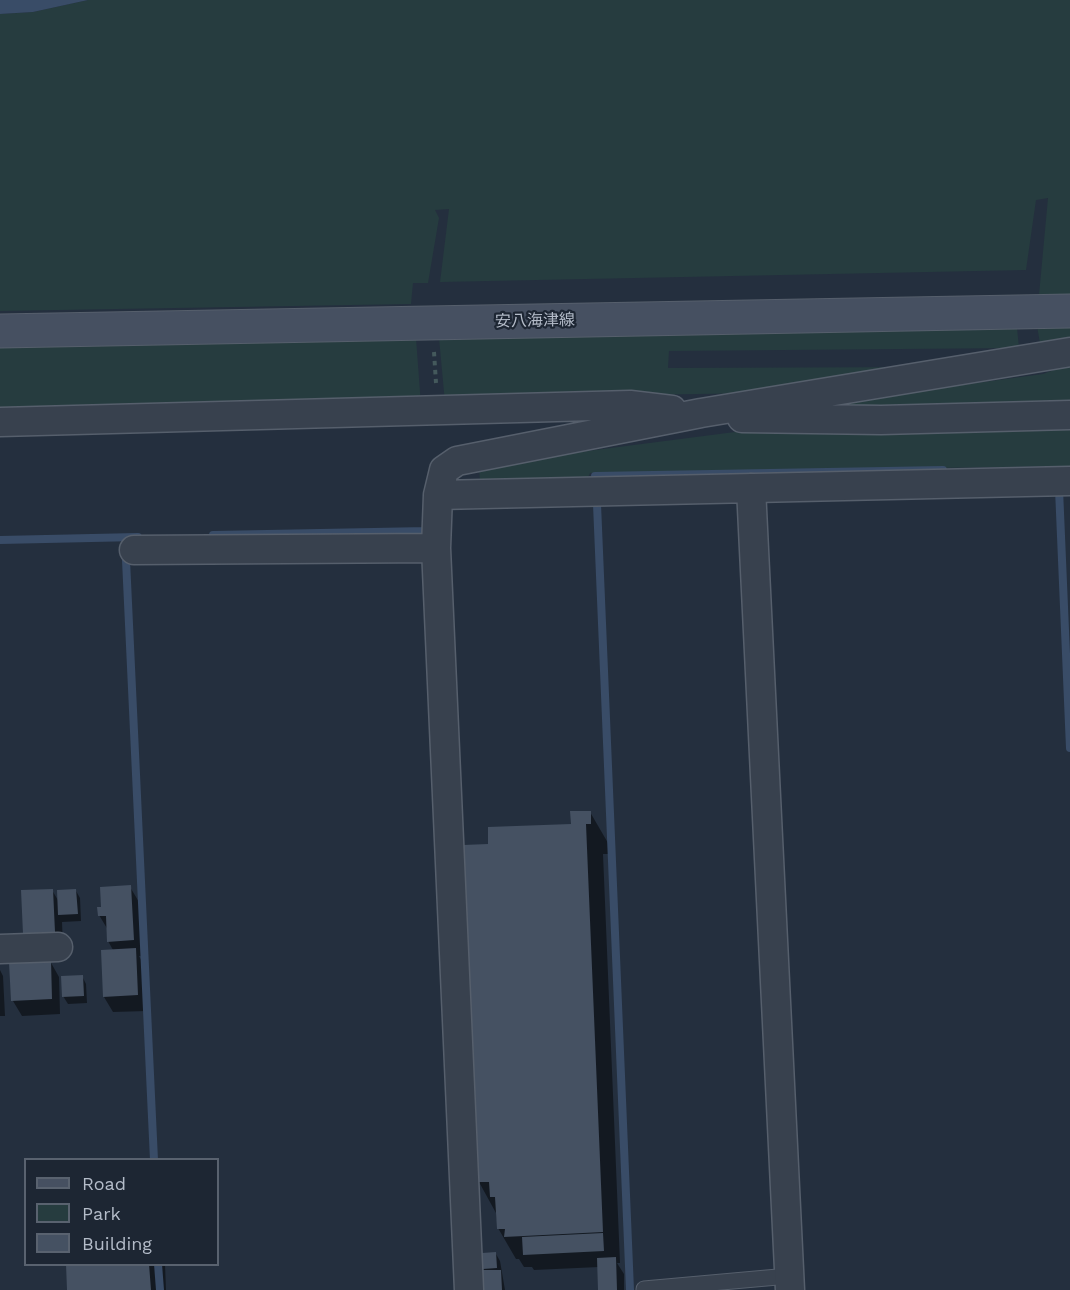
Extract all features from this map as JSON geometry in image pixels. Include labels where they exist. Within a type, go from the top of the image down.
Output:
[{"type":"main road","name":"安八海津線","points":[[0,330],[1070,311]]},
{"type":"street","points":[[469,1290],[436,548],[438,495],[444,470],[457,461],[701,413],[1070,352]]},
{"type":"street","points":[[0,422],[630,405],[759,421],[1070,415]]},
{"type":"street","points":[[438,495],[1070,481]]},
{"type":"street","points":[[751,488],[789,1283]]},
{"type":"street","points":[[134,550],[436,548]]},
{"type":"street","points":[[0,949],[58,947]]},
{"type":"lane","points":[[644,1289],[789,1283]]},
{"type":"green space","points":[[88,0],[1070,0],[1070,294],[1039,295],[1048,198],[1036,200],[1026,270],[440,282],[449,209],[435,210],[439,218],[428,283],[413,283],[411,304],[0,311],[0,14],[33,12]]},
{"type":"green space","points":[[1070,325],[1070,343],[1041,349],[1037,326]]},
{"type":"green space","points":[[1017,328],[1019,348],[669,351],[668,368],[936,367],[762,393],[634,395],[445,403],[439,338]]},
{"type":"green space","points":[[416,338],[421,405],[0,414],[0,347]]},
{"type":"green space","points":[[1070,364],[1070,407],[747,414],[1043,374]]},
{"type":"green space","points":[[1070,424],[1070,466],[590,473],[587,480],[480,483],[479,465],[758,429]]},
{"type":"water","points":[[0,0],[88,0],[33,12],[0,14]]},
{"type":"building","points":[[570,811],[591,811],[591,824],[586,824],[603,1232],[504,1237],[505,1229],[497,1229],[495,1197],[490,1197],[489,1182],[477,1182],[463,845],[488,844],[488,827],[571,824]]},
{"type":"building","points":[[131,885],[134,940],[107,942],[106,916],[98,916],[97,907],[101,907],[100,887]]},
{"type":"building","points":[[53,889],[55,932],[23,934],[21,890]]},
{"type":"building","points":[[76,889],[78,914],[58,915],[57,890]]},
{"type":"building","points":[[136,948],[138,995],[103,997],[101,950]]},
{"type":"building","points":[[51,960],[52,999],[11,1001],[9,962]]},
{"type":"building","points":[[83,975],[84,996],[62,997],[61,976]]},
{"type":"building","points":[[603,1233],[604,1251],[523,1255],[522,1237]]},
{"type":"building","points":[[496,1252],[497,1268],[483,1269],[482,1253]]},
{"type":"building","points":[[616,1257],[617,1290],[598,1290],[597,1258]]},
{"type":"building","points":[[66,1266],[149,1266],[151,1290],[67,1290]]},
{"type":"building","points":[[482,1270],[501,1270],[502,1290],[483,1290]]},
{"type":"waterway","points":[[595,476],[943,470]]},
{"type":"waterway","points":[[1059,489],[1070,748]]},
{"type":"waterway","points":[[597,504],[630,1290]]},
{"type":"waterway","points":[[213,535],[427,531],[427,525]]},
{"type":"waterway","points":[[0,540],[138,537]]},
{"type":"waterway","points":[[126,560],[154,1158]]},
{"type":"waterway","points":[[158,1266],[160,1290]]}]
